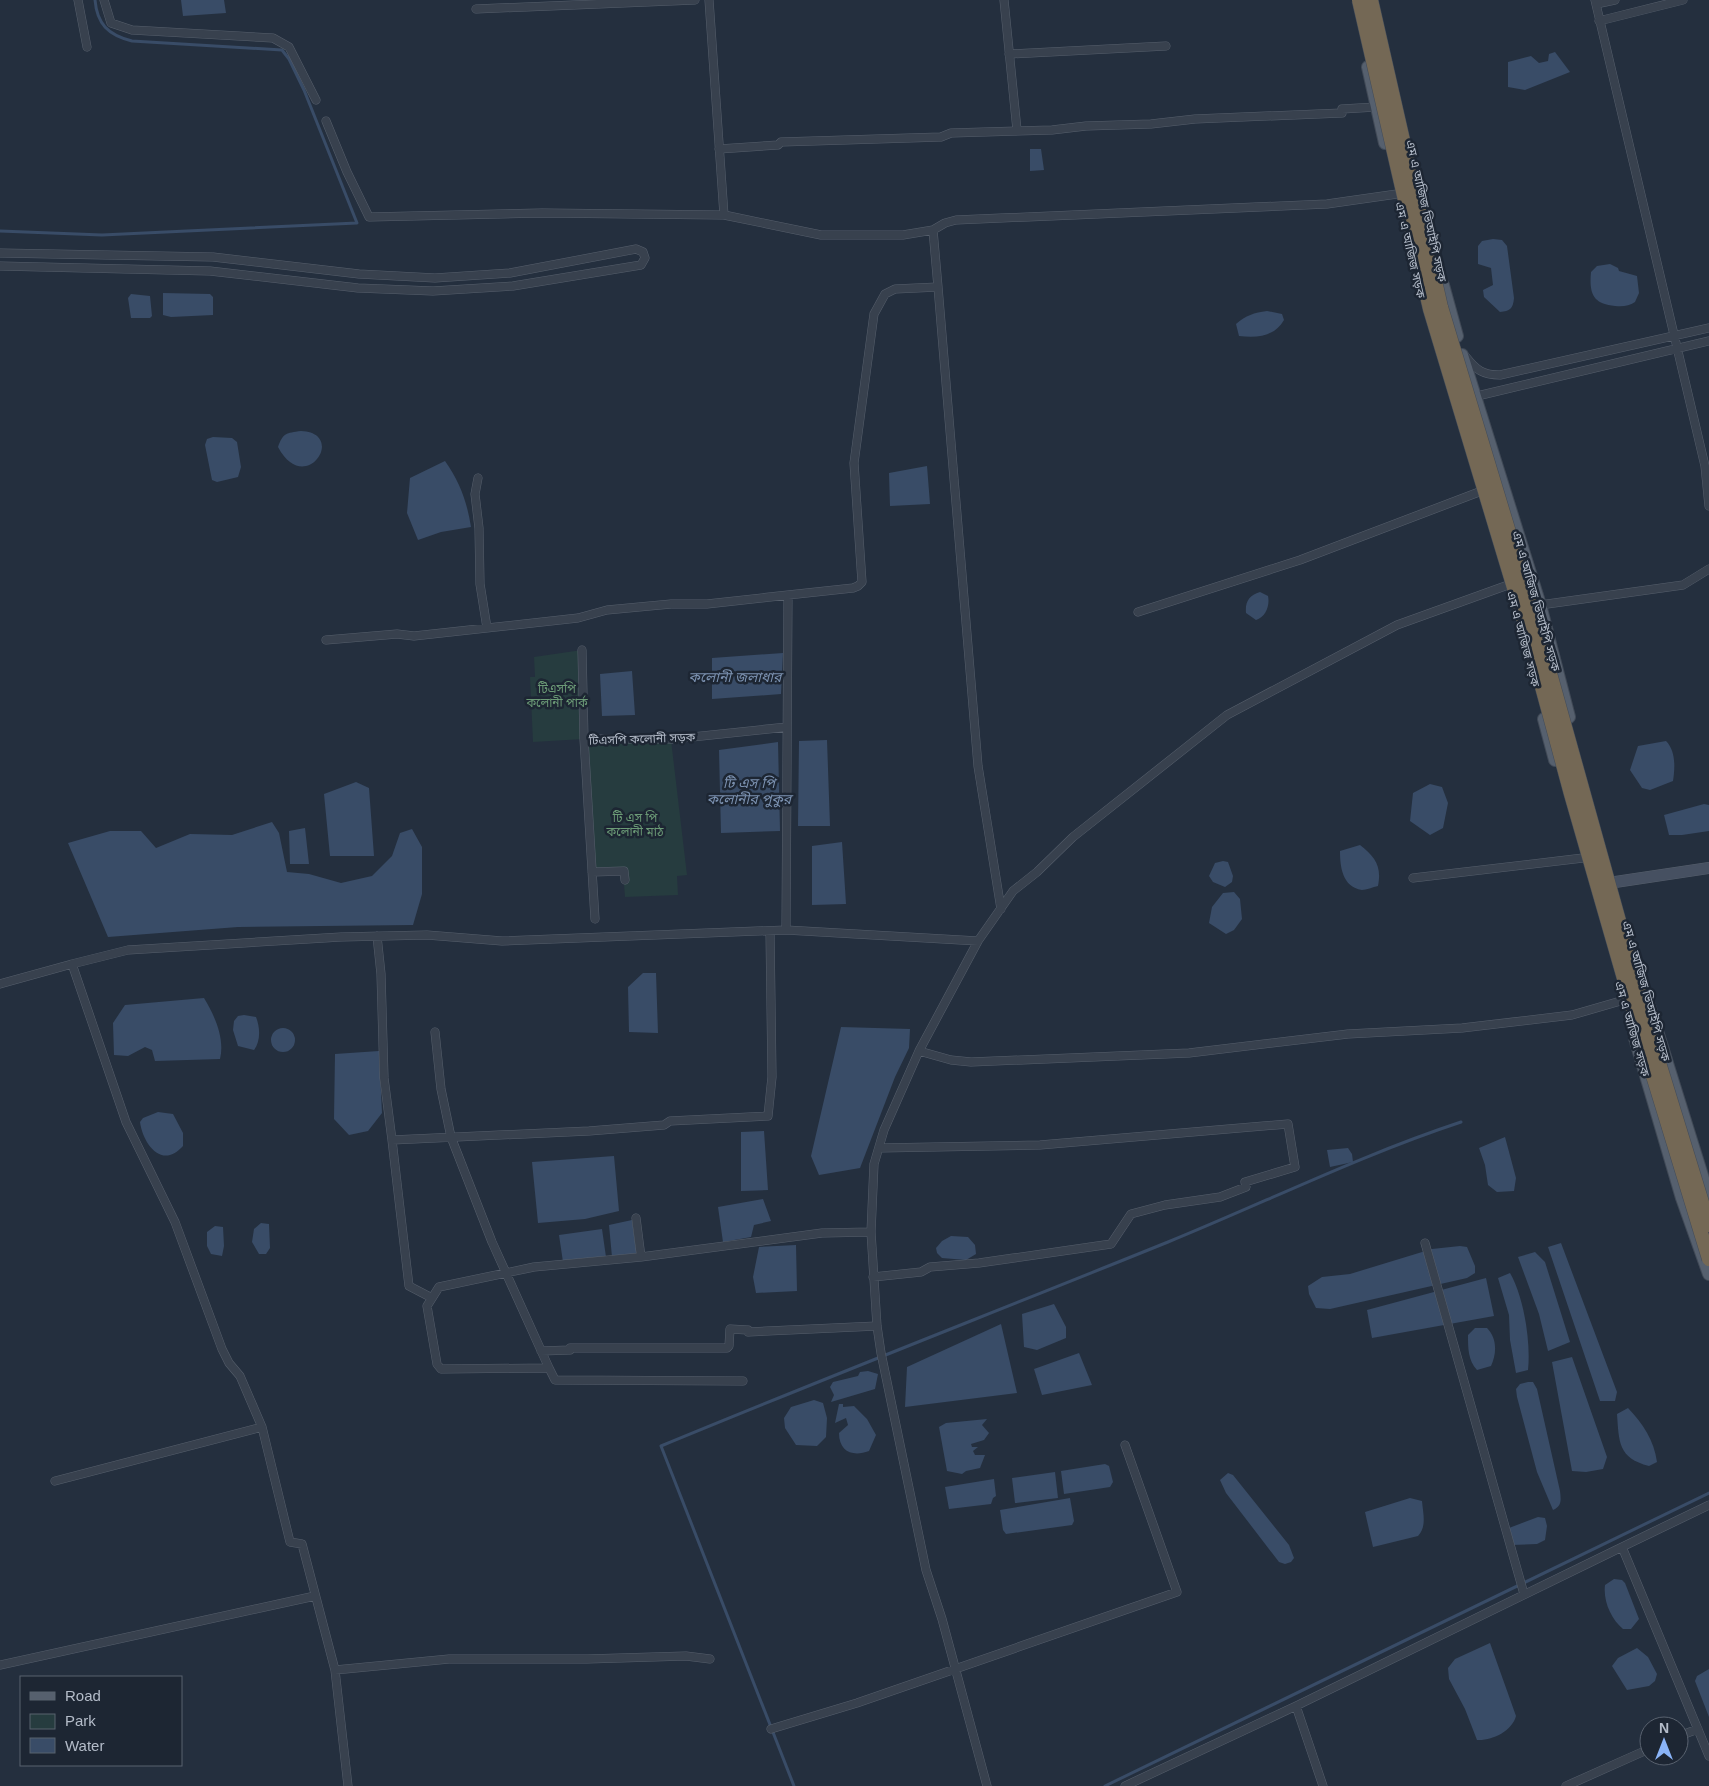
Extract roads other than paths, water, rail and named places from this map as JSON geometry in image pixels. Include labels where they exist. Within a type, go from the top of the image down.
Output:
[{"type":"highway","points":[[1360,0],[1430,309],[1527,630],[1576,813],[1667,1128],[1709,1259]]},
{"type":"highway","points":[[1371,0],[1442,307],[1531,605],[1663,1077],[1709,1225]]},
{"type":"main road","name":"এম এ আজিজ সড়ক","points":[[1353,0],[1420,294],[1508,585],[1590,886],[1682,1198],[1709,1274]]},
{"type":"main road","name":"এম এ আজিজ ভিআইপি সড়ক","points":[[1378,0],[1444,293],[1540,605],[1614,882],[1709,1198]]},
{"type":"street","points":[[78,0],[87,48]]},
{"type":"street","points":[[104,0],[111,24],[132,30],[273,38],[289,47],[316,100]]},
{"type":"street","points":[[476,9],[695,0]]},
{"type":"street","points":[[709,0],[724,215]]},
{"type":"street","points":[[1004,0],[1017,130]]},
{"type":"street","points":[[1615,0],[1595,2],[1674,336],[1707,466],[1709,506]]},
{"type":"street","points":[[1599,21],[1683,0]]},
{"type":"street","points":[[1009,54],[1166,46]]},
{"type":"street","points":[[719,149],[778,145],[781,142],[941,137],[951,133],[1151,124],[1230,117],[1342,113],[1342,109],[1376,107]]},
{"type":"street","points":[[326,121],[347,172],[370,216],[542,213],[724,215],[821,235],[904,235],[933,230],[945,223],[956,220],[1327,204],[1397,194]]},
{"type":"street","points":[[933,230],[977,757],[1001,909]]},
{"type":"street","points":[[0,253],[213,258],[359,274],[436,278],[510,273],[636,249],[643,252],[645,258],[641,265],[513,286],[433,291],[358,288],[210,271],[0,266]]},
{"type":"street","points":[[326,640],[397,634],[414,636],[578,618],[607,610],[671,604],[707,604],[858,586],[862,582],[854,463],[874,314],[885,294],[895,289],[938,287]]},
{"type":"street","points":[[1461,352],[1475,368],[1487,375],[1500,375],[1709,328]]},
{"type":"street","points":[[1452,402],[1709,341]]},
{"type":"street","points":[[478,478],[475,494],[479,528],[480,584],[487,628]]},
{"type":"street","points":[[1138,612],[1300,560],[1479,492]]},
{"type":"street","points":[[1540,605],[1683,585],[1709,569]]},
{"type":"street","points":[[987,1786],[956,1669],[926,1570],[877,1326],[871,1232],[874,1164],[884,1130],[919,1051],[978,941],[1013,891],[1037,872],[1073,837],[1227,716],[1397,625],[1508,585]]},
{"type":"street","points":[[786,930],[788,595]]},
{"type":"street","points":[[582,650],[584,739]]},
{"type":"street","name":"টিএসপি কলোনী সড়ক","points":[[595,919],[584,739],[673,739],[787,727]]},
{"type":"street","points":[[1413,878],[1583,858]]},
{"type":"street","points":[[1590,886],[1709,868]]},
{"type":"street","points":[[592,872],[624,871],[625,880]]},
{"type":"street","points":[[0,984],[128,950],[376,936],[427,935],[502,941],[786,930],[978,941]]},
{"type":"street","points":[[392,1140],[589,1131],[664,1125],[670,1121],[768,1116],[772,1077],[770,931]]},
{"type":"street","points":[[376,936],[381,974],[384,1078],[410,1286],[432,1298]]},
{"type":"street","points":[[72,964],[126,1122],[175,1222],[222,1349],[229,1363],[240,1376],[262,1427],[290,1542],[302,1544],[335,1670],[348,1786]]},
{"type":"street","points":[[919,1051],[951,1060],[971,1062],[1189,1054],[1348,1034],[1462,1028],[1516,1022],[1572,1015],[1624,1000]]},
{"type":"street","points":[[435,1032],[441,1089],[451,1137],[506,1272],[555,1380],[743,1381]]},
{"type":"street","points":[[873,1277],[921,1272],[930,1267],[979,1263],[1111,1244],[1131,1214],[1165,1205],[1220,1197],[1246,1187],[1245,1182],[1295,1167],[1288,1124],[1040,1145],[879,1148]]},
{"type":"street","points":[[636,1218],[641,1257]]},
{"type":"street","points":[[549,1368],[441,1368],[437,1364],[427,1306],[439,1287],[534,1267],[641,1257],[822,1233],[871,1232]]},
{"type":"street","points":[[1425,1243],[1524,1594]]},
{"type":"street","points":[[541,1351],[570,1350],[570,1348],[727,1348],[729,1346],[730,1328],[758,1332],[877,1326]]},
{"type":"street","points":[[55,1481],[262,1427]]},
{"type":"street","points":[[771,1729],[857,1703],[1177,1592],[1125,1445]]},
{"type":"street","points":[[1125,1786],[1296,1706],[1709,1505]]},
{"type":"street","points":[[1622,1546],[1709,1756]]},
{"type":"street","points":[[0,1665],[315,1596]]},
{"type":"street","points":[[335,1670],[449,1659],[587,1659],[686,1656],[710,1659]]},
{"type":"street","points":[[1296,1706],[1323,1786]]},
{"type":"street","points":[[1689,1732],[1698,1729]]},
{"type":"street","points":[[1566,1786],[1639,1753]]},
{"type":"water","points":[[181,0],[224,0],[226,13],[183,16]]},
{"type":"water","points":[[1555,52],[1570,72],[1525,90],[1508,87],[1508,62],[1531,56],[1539,63],[1548,61],[1549,54]]},
{"type":"water","points":[[1030,149],[1041,149],[1044,170],[1030,171]]},
{"type":"water","points":[[1502,240],[1507,246],[1514,298],[1510,309],[1500,312],[1484,297],[1483,290],[1493,285],[1491,268],[1478,264],[1478,246],[1482,241]]},
{"type":"water","points":[[1610,264],[1618,268],[1619,271],[1637,276],[1639,293],[1635,302],[1626,306],[1608,305],[1597,300],[1594,296],[1591,286],[1591,272],[1597,266]]},
{"type":"water","points":[[163,293],[210,294],[213,297],[213,315],[171,317],[163,315]]},
{"type":"water","points":[[131,294],[150,296],[152,316],[150,318],[131,318],[128,298]]},
{"type":"water","points":[[1267,311],[1282,314],[1284,320],[1280,326],[1264,335],[1252,337],[1239,336],[1236,324],[1250,315]]},
{"type":"water","points":[[301,431],[315,434],[321,442],[321,450],[317,459],[310,465],[300,466],[289,461],[278,447],[286,434]]},
{"type":"water","points":[[213,437],[232,438],[237,442],[241,467],[238,477],[217,482],[212,480],[205,445],[207,439]]},
{"type":"water","points":[[445,461],[462,493],[471,527],[441,532],[418,540],[407,513],[410,478]]},
{"type":"water","points":[[927,466],[930,504],[890,506],[889,473]]},
{"type":"water","points":[[1260,592],[1268,596],[1268,603],[1265,613],[1256,620],[1246,613],[1246,606],[1250,597]]},
{"type":"water","name":"কলোনী জলাধার","points":[[783,653],[781,694],[712,699],[712,658]]},
{"type":"water","points":[[632,671],[635,715],[602,716],[600,674]]},
{"type":"water","points":[[827,740],[830,826],[798,826],[799,741]]},
{"type":"water","points":[[1666,741],[1673,755],[1673,781],[1650,790],[1642,788],[1630,770],[1638,746]]},
{"type":"water","name":"টি এস পি কলোনীর পুকুর","points":[[778,742],[780,831],[721,833],[719,750]]},
{"type":"water","points":[[356,782],[369,788],[374,856],[330,856],[324,794]]},
{"type":"water","points":[[1430,784],[1442,787],[1448,803],[1443,828],[1430,835],[1410,821],[1413,793]]},
{"type":"water","points":[[1704,804],[1709,805],[1709,831],[1669,835],[1664,815]]},
{"type":"water","points":[[272,822],[279,833],[287,872],[309,874],[341,883],[372,876],[392,856],[400,833],[412,829],[422,847],[422,894],[413,925],[238,927],[108,937],[68,843],[110,831],[141,831],[156,848],[190,834],[232,835]]},
{"type":"water","points":[[305,828],[309,864],[290,864],[289,831]]},
{"type":"water","points":[[842,842],[846,904],[812,905],[812,846]]},
{"type":"water","points":[[1360,845],[1376,862],[1379,873],[1378,886],[1365,890],[1355,888],[1346,880],[1340,857],[1340,851]]},
{"type":"water","points":[[1228,862],[1233,876],[1232,882],[1225,887],[1213,882],[1209,876],[1215,863]]},
{"type":"water","points":[[1234,892],[1240,899],[1242,919],[1234,930],[1226,934],[1209,923],[1212,907],[1223,893]]},
{"type":"water","points":[[643,973],[656,973],[658,1033],[629,1032],[628,987]]},
{"type":"water","points":[[204,998],[218,1028],[221,1044],[220,1059],[155,1061],[152,1050],[145,1047],[128,1056],[114,1055],[113,1023],[125,1005]]},
{"type":"water","points":[[238,1016],[256,1017],[259,1038],[254,1050],[238,1046],[233,1030],[234,1021]]},
{"type":"water","points":[[841,1027],[910,1029],[909,1048],[895,1077],[860,1168],[819,1175],[811,1156]]},
{"type":"water","points":[[283,1028],[288,1029],[294,1035],[294,1045],[288,1051],[283,1052],[278,1051],[272,1045],[271,1040],[272,1035],[278,1029]]},
{"type":"water","points":[[379,1051],[382,1113],[368,1131],[349,1135],[334,1119],[335,1054]]},
{"type":"water","points":[[158,1112],[173,1114],[183,1133],[183,1146],[175,1153],[161,1155],[149,1146],[145,1138],[140,1122],[143,1118]]},
{"type":"water","points":[[764,1131],[768,1190],[741,1191],[741,1132]]},
{"type":"water","points":[[1505,1137],[1516,1178],[1514,1191],[1497,1192],[1488,1185],[1485,1165],[1479,1148]]},
{"type":"water","points":[[1348,1148],[1352,1154],[1353,1162],[1330,1167],[1327,1150]]},
{"type":"water","points":[[614,1156],[619,1211],[585,1219],[538,1223],[532,1162]]},
{"type":"water","points":[[763,1199],[771,1221],[754,1225],[751,1237],[723,1242],[718,1207]]},
{"type":"water","points":[[632,1220],[637,1255],[612,1257],[609,1225]]},
{"type":"water","points":[[261,1223],[269,1224],[270,1248],[266,1254],[259,1254],[252,1242],[254,1229]]},
{"type":"water","points":[[215,1226],[223,1227],[224,1246],[222,1256],[211,1254],[207,1246],[207,1232]]},
{"type":"water","points":[[602,1229],[606,1257],[563,1262],[559,1235]]},
{"type":"water","points":[[951,1236],[968,1237],[975,1245],[976,1254],[966,1260],[942,1258],[937,1253],[936,1248],[942,1241]]},
{"type":"water","points":[[1561,1243],[1617,1392],[1615,1401],[1600,1401],[1548,1247]]},
{"type":"water","points":[[796,1245],[797,1291],[756,1293],[753,1277],[759,1247]]},
{"type":"water","points":[[1467,1247],[1475,1266],[1475,1273],[1467,1278],[1330,1309],[1316,1308],[1309,1294],[1308,1286],[1322,1277],[1350,1274],[1432,1249]]},
{"type":"water","points":[[1535,1252],[1545,1262],[1570,1342],[1548,1351],[1539,1314],[1518,1257]]},
{"type":"water","points":[[1510,1273],[1523,1307],[1529,1359],[1528,1370],[1516,1373],[1510,1340],[1509,1315],[1498,1278]]},
{"type":"water","points":[[1486,1278],[1494,1316],[1372,1338],[1367,1310]]},
{"type":"water","points":[[1054,1304],[1066,1327],[1066,1338],[1037,1350],[1024,1347],[1022,1314]]},
{"type":"water","points":[[1001,1324],[1017,1393],[905,1407],[907,1367]]},
{"type":"water","points":[[1475,1328],[1487,1328],[1493,1336],[1495,1346],[1491,1366],[1477,1370],[1470,1358],[1468,1345],[1468,1335]]},
{"type":"water","points":[[1079,1353],[1092,1385],[1042,1395],[1034,1369]]},
{"type":"water","points":[[1572,1357],[1607,1457],[1603,1469],[1586,1472],[1572,1471],[1552,1362]]},
{"type":"water","points":[[868,1371],[878,1374],[875,1389],[831,1402],[834,1395],[830,1387],[833,1382],[858,1376],[860,1372]]},
{"type":"water","points":[[1533,1382],[1537,1389],[1560,1491],[1561,1500],[1559,1505],[1553,1510],[1537,1472],[1517,1397],[1516,1389],[1520,1384]]},
{"type":"water","points":[[814,1400],[823,1403],[827,1418],[826,1437],[817,1446],[796,1445],[785,1428],[784,1418],[791,1407]]},
{"type":"water","points":[[839,1404],[843,1404],[843,1407],[854,1406],[867,1419],[876,1435],[869,1451],[852,1453],[841,1445],[839,1433],[848,1425],[846,1418],[835,1423]]},
{"type":"water","points":[[1628,1408],[1643,1426],[1656,1454],[1657,1462],[1649,1466],[1631,1458],[1622,1448],[1618,1433],[1617,1414]]},
{"type":"water","points":[[987,1419],[982,1425],[989,1433],[984,1440],[971,1444],[972,1447],[978,1447],[973,1451],[975,1455],[985,1455],[980,1468],[966,1471],[962,1474],[947,1471],[939,1427],[946,1423]]},
{"type":"water","points":[[1105,1464],[1109,1466],[1113,1482],[1110,1487],[1064,1494],[1061,1471]]},
{"type":"water","points":[[1055,1472],[1058,1498],[1015,1503],[1012,1478]]},
{"type":"water","points":[[1228,1473],[1233,1475],[1289,1545],[1294,1558],[1291,1562],[1285,1564],[1279,1562],[1226,1493],[1220,1480]]},
{"type":"water","points":[[994,1479],[996,1496],[991,1504],[949,1509],[945,1487]]},
{"type":"water","points":[[1070,1498],[1074,1521],[1072,1525],[1006,1534],[1003,1530],[1000,1510]]},
{"type":"water","points":[[1410,1498],[1422,1501],[1423,1528],[1418,1536],[1373,1547],[1365,1512]]},
{"type":"water","points":[[1538,1517],[1545,1518],[1547,1526],[1545,1540],[1537,1544],[1511,1545],[1509,1528]]},
{"type":"water","points":[[1614,1579],[1622,1580],[1625,1583],[1639,1619],[1631,1629],[1623,1629],[1619,1625],[1607,1603],[1605,1585]]},
{"type":"water","points":[[1490,1643],[1516,1716],[1510,1726],[1501,1734],[1489,1739],[1477,1740],[1465,1709],[1449,1679],[1448,1668],[1455,1659]]},
{"type":"water","points":[[1637,1648],[1648,1657],[1657,1674],[1655,1681],[1649,1686],[1627,1690],[1612,1666],[1618,1658]]},
{"type":"water","points":[[1709,1669],[1709,1717],[1695,1681],[1697,1676]]},
{"type":"waterway","points":[[0,231],[102,235],[357,223],[304,90],[289,59],[282,50],[132,41],[110,32],[105,27],[98,16],[95,0]]},
{"type":"waterway","points":[[794,1786],[661,1446],[1205,1227],[1387,1149],[1461,1122]]},
{"type":"waterway","points":[[1105,1786],[1709,1493]]},
{"type":"park label","name":"টিএসপি কলোনী পার্ক","points":[[557,696]]},
{"type":"park label","name":"টি এস পি কলোনী মাঠ","points":[[635,825]]}]
